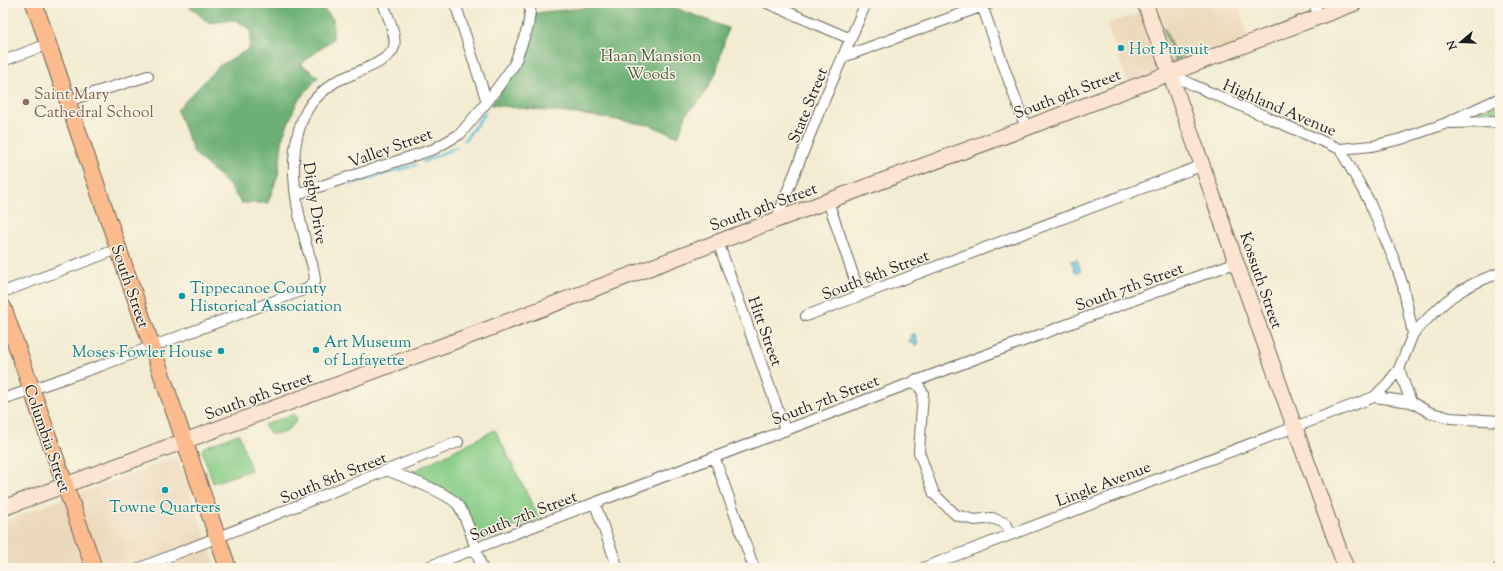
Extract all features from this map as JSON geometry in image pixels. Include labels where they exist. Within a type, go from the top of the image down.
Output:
[{"type":"main road","name":"South Street","points":[[34,3],[228,568]]},
{"type":"main road","name":"Columbia Street","points":[[3,307],[64,486],[94,568]]},
{"type":"street","name":"Digby Drive","points":[[152,347],[306,288],[315,281],[315,274],[305,240],[293,159],[300,124],[308,108],[325,89],[336,82],[384,60],[390,54],[394,47],[394,36],[383,3]]},
{"type":"street","points":[[455,3],[488,102]]},
{"type":"street","name":"Valley Street","points":[[297,194],[434,149],[460,134],[488,102],[514,65],[528,27],[531,3]]},
{"type":"street","points":[[767,3],[851,39]]},
{"type":"street","name":"State Street","points":[[776,220],[866,3]]},
{"type":"street","name":"Kossuth Street","points":[[1145,3],[1237,262],[1293,427],[1346,568]]},
{"type":"street","name":"South 9th Street","points":[[3,508],[1026,128],[1170,73],[1316,10],[1355,3]]},
{"type":"street","points":[[843,57],[985,4],[1026,128]]},
{"type":"street","points":[[3,61],[48,44]]},
{"type":"street","name":"Highland Avenue","points":[[1170,73],[1193,85],[1340,149],[1372,146],[1394,141],[1447,123],[1500,122]]},
{"type":"street","points":[[67,101],[148,76]]},
{"type":"street","points":[[1447,123],[1500,98]]},
{"type":"street","points":[[1340,149],[1369,201],[1396,262],[1403,286],[1413,334]]},
{"type":"street","name":"South 8th Street","points":[[806,316],[1203,165]]},
{"type":"street","points":[[828,201],[860,296]]},
{"type":"street","name":"Hitt Street","points":[[718,242],[785,430]]},
{"type":"street","points":[[3,292],[118,249]]},
{"type":"street","name":"South 7th Street","points":[[425,568],[715,459],[785,430],[915,380],[1237,262]]},
{"type":"street","points":[[1374,397],[1399,369],[1413,334],[1453,294],[1475,282],[1500,273]]},
{"type":"street","points":[[3,399],[152,347]]},
{"type":"street","points":[[1399,369],[1411,402]]},
{"type":"street","points":[[915,380],[923,394],[919,452],[934,494],[956,515],[975,520],[992,518],[1005,523],[1012,534]]},
{"type":"street","points":[[1374,397],[1411,402],[1429,412],[1450,418],[1500,421]]},
{"type":"street","name":"Lingle Avenue","points":[[923,568],[1374,397]]},
{"type":"street","name":"South 8th Street","points":[[140,568],[218,539],[458,442]]},
{"type":"street","points":[[715,459],[754,568]]},
{"type":"street","points":[[389,471],[444,495],[457,504],[482,568]]},
{"type":"street","points":[[595,504],[618,568]]},
{"type":"shaded area","points":[[1167,3],[1238,3],[1250,43],[1130,88],[1107,24]]},
{"type":"shaded area","points":[[177,457],[217,568],[3,568],[3,505],[8,520]]},
{"type":"green space","points":[[186,3],[318,3],[333,19],[333,39],[301,64],[318,77],[297,102],[283,136],[278,175],[268,203],[241,203],[229,185],[194,153],[177,110],[219,66],[249,49],[251,30],[236,20],[208,23]]},
{"type":"green space","name":"Haan Mansion Woods","points":[[629,3],[663,3],[728,28],[716,73],[701,99],[687,113],[678,137],[650,125],[586,115],[491,105],[518,65],[534,13]]},
{"type":"green space","points":[[1163,29],[1165,29],[1174,53],[1182,52],[1184,56],[1175,60]]},
{"type":"green space","points":[[1500,103],[1500,118],[1478,119],[1476,116],[1478,112]]},
{"type":"green space","points":[[294,414],[297,420],[286,432],[271,434],[264,425]]},
{"type":"green space","points":[[495,430],[539,518],[477,541],[464,505],[448,491],[422,482],[410,473]]},
{"type":"green space","points":[[239,434],[251,470],[213,483],[202,451],[204,447]]},
{"type":"water","points":[[1077,259],[1081,271],[1076,273],[1071,261]]},
{"type":"water","points":[[911,334],[915,334],[918,345],[914,345],[913,343],[909,342]]},
{"type":"waterway","points":[[465,140],[485,113]]},
{"type":"waterway","points":[[423,162],[457,147]]},
{"type":"waterway","points":[[350,184],[416,165]]},
{"type":"place","name":"Hot Pursuit","points":[[1121,48]]},
{"type":"place","name":"Saint Mary Cathedral School","points":[[26,102]]},
{"type":"place","name":"Tippecanoe County Historical Association","points":[[182,296]]},
{"type":"place","name":"Art Museum of Lafayette","points":[[316,350]]},
{"type":"place","name":"Moses Fowler House","points":[[221,351]]},
{"type":"place","name":"Towne Quarters","points":[[165,490]]}]
